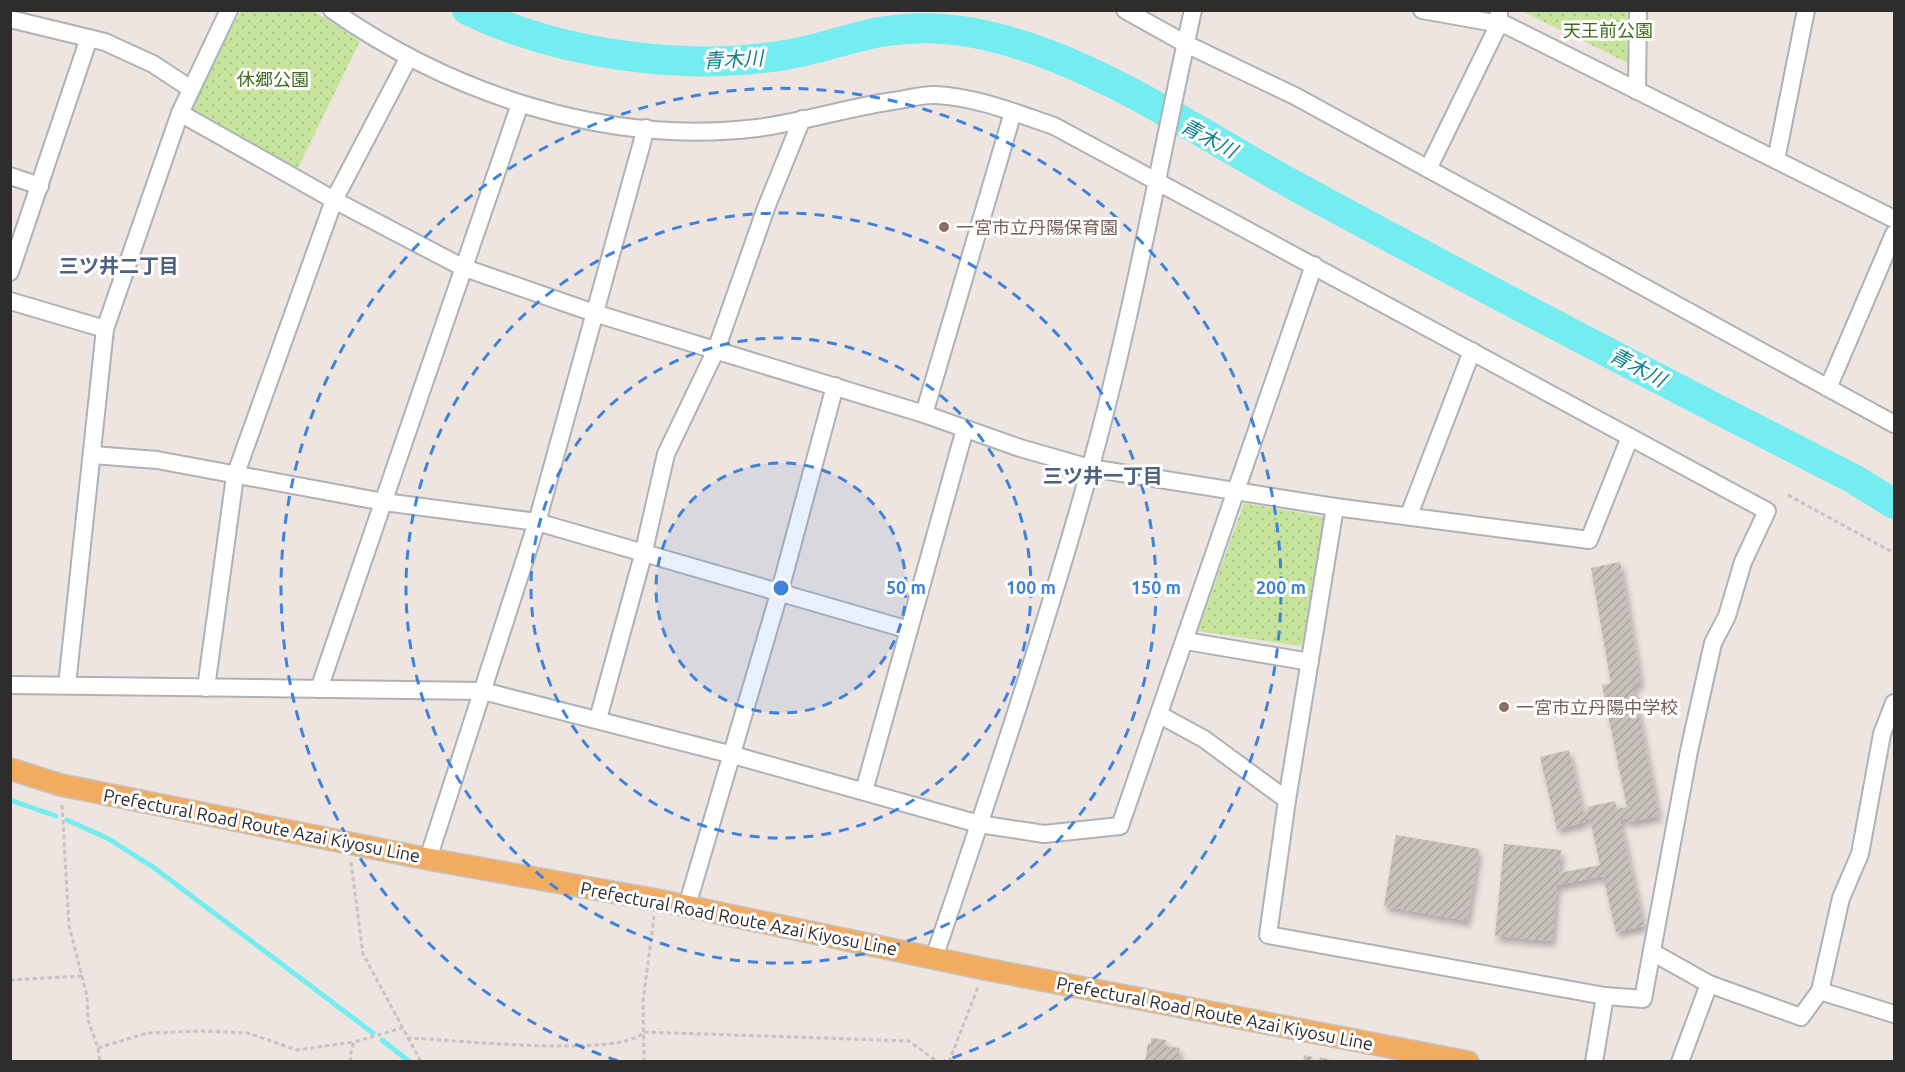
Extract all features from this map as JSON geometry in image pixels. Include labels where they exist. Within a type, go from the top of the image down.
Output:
[{"type":"main road","name":"Prefectural Road Route Azai Kiyosu Line","points":[[10,769],[61,785],[428,859],[687,906],[1409,1056],[1468,1062]]},
{"type":"street","points":[[67,685],[105,329],[180,113],[229,10]]},
{"type":"street","points":[[332,10],[363,32],[466,85],[520,104],[573,117],[646,128],[703,132],[758,128],[880,102],[934,95],[974,100],[1054,126],[1156,179],[1767,511],[1743,562],[1727,616],[1713,643],[1689,751],[1643,999],[1605,996],[1268,935],[1287,800],[1335,507]]},
{"type":"street","points":[[1125,10],[1184,51],[1295,96],[1894,424]]},
{"type":"street","points":[[934,958],[979,824],[1090,468],[1115,371],[1193,10]]},
{"type":"street","points":[[1422,10],[1499,17],[1506,25],[1894,219]]},
{"type":"street","points":[[1636,91],[1638,10]]},
{"type":"street","points":[[1776,160],[1806,10]]},
{"type":"street","points":[[1428,169],[1499,17]]},
{"type":"street","points":[[10,19],[105,42],[153,64],[191,89]]},
{"type":"street","points":[[10,272],[89,38]]},
{"type":"street","points":[[206,688],[235,476],[334,200],[409,57]]},
{"type":"street","points":[[319,689],[462,267],[520,104]]},
{"type":"street","points":[[924,414],[1012,112]]},
{"type":"street","points":[[180,113],[334,200],[462,267],[594,313],[835,386],[1090,468],[1335,507],[1589,540],[1630,437]]},
{"type":"street","points":[[598,719],[643,555],[666,454],[716,350],[766,208],[802,119]]},
{"type":"street","points":[[428,859],[537,522],[646,128]]},
{"type":"street","points":[[10,176],[40,186]]},
{"type":"street","points":[[1828,388],[1894,234]]},
{"type":"street","points":[[10,685],[483,691],[733,755],[979,824],[1044,834],[1120,826],[1186,641],[1314,265]]},
{"type":"street","points":[[10,301],[105,329]]},
{"type":"street","points":[[1408,515],[1472,351]]},
{"type":"street","points":[[687,906],[779,594],[835,386]]},
{"type":"street","points":[[864,791],[965,429]]},
{"type":"street","points":[[93,455],[157,460],[384,502],[537,522],[643,555],[909,630]]},
{"type":"street","points":[[1186,641],[1310,662]]},
{"type":"street","points":[[1652,952],[1709,984],[1801,1017],[1820,991],[1841,898],[1860,854],[1894,703]]},
{"type":"street","points":[[1160,715],[1204,739],[1287,800]]},
{"type":"street","points":[[1680,1062],[1709,984]]},
{"type":"street","points":[[1820,991],[1894,1014]]},
{"type":"street","points":[[1594,1062],[1605,996]]},
{"type":"path","points":[[1788,495],[1894,553]]},
{"type":"path","points":[[61,785],[69,926],[87,996],[88,1020],[98,1047],[100,1062]]},
{"type":"path","points":[[349,842],[363,954],[422,1062]]},
{"type":"path","points":[[644,1062],[643,1001],[657,900]]},
{"type":"path","points":[[950,1062],[985,969]]},
{"type":"path","points":[[10,980],[82,976]]},
{"type":"path","points":[[98,1047],[147,1033],[202,1031],[248,1033],[297,1050],[354,1042],[402,1028]]},
{"type":"path","points":[[408,1038],[602,1047],[639,1038],[644,1032]]},
{"type":"path","points":[[644,1032],[909,1041],[938,1062]]},
{"type":"path","points":[[351,1062],[350,1056],[354,1042]]},
{"type":"green space","name":"休郷公園","points":[[241,11],[314,11],[360,41],[298,168],[188,108]]},
{"type":"green space","name":"天王前公園","points":[[1522,11],[1627,11],[1628,63]]},
{"type":"green space","points":[[1244,503],[1324,517],[1302,646],[1198,631]]},
{"type":"building","points":[[1620,562],[1641,683],[1633,685],[1659,816],[1629,822],[1628,818],[1620,820],[1644,926],[1616,932],[1603,876],[1557,885],[1552,941],[1495,936],[1504,844],[1561,850],[1559,873],[1600,865],[1590,818],[1584,819],[1585,822],[1557,829],[1540,757],[1569,750],[1583,812],[1588,811],[1587,807],[1615,801],[1617,809],[1627,807],[1602,685],[1611,683],[1591,568]]},
{"type":"building","points":[[1396,835],[1479,849],[1467,921],[1384,906]]},
{"type":"building","points":[[1151,1038],[1166,1040],[1165,1046],[1180,1048],[1178,1062],[1145,1062]]},
{"type":"building","points":[[1304,1055],[1312,1057],[1311,1062],[1303,1062]]},
{"type":"building","points":[[1320,1057],[1334,1061],[1334,1062],[1319,1062]]},
{"type":"waterway","name":"青木川","points":[[467,10],[541,38],[581,48],[664,60],[746,60],[809,50],[880,32],[911,29],[971,32],[1037,50],[1152,104],[1297,187],[1574,335],[1854,479],[1894,504]]},
{"type":"waterway","points":[[10,800],[56,816]]},
{"type":"waterway","points":[[67,820],[107,838],[153,867],[373,1033]]},
{"type":"waterway","points":[[382,1040],[410,1062]]},
{"type":"place","name":"一宮市立丹陽保育園","points":[[944,227]]},
{"type":"place","name":"一宮市立丹陽中学校","points":[[1504,707]]},
{"type":"district","name":"三ツ井二丁目","points":[[119,265]]},
{"type":"district","name":"三ツ井一丁目","points":[[1103,475]]}]
